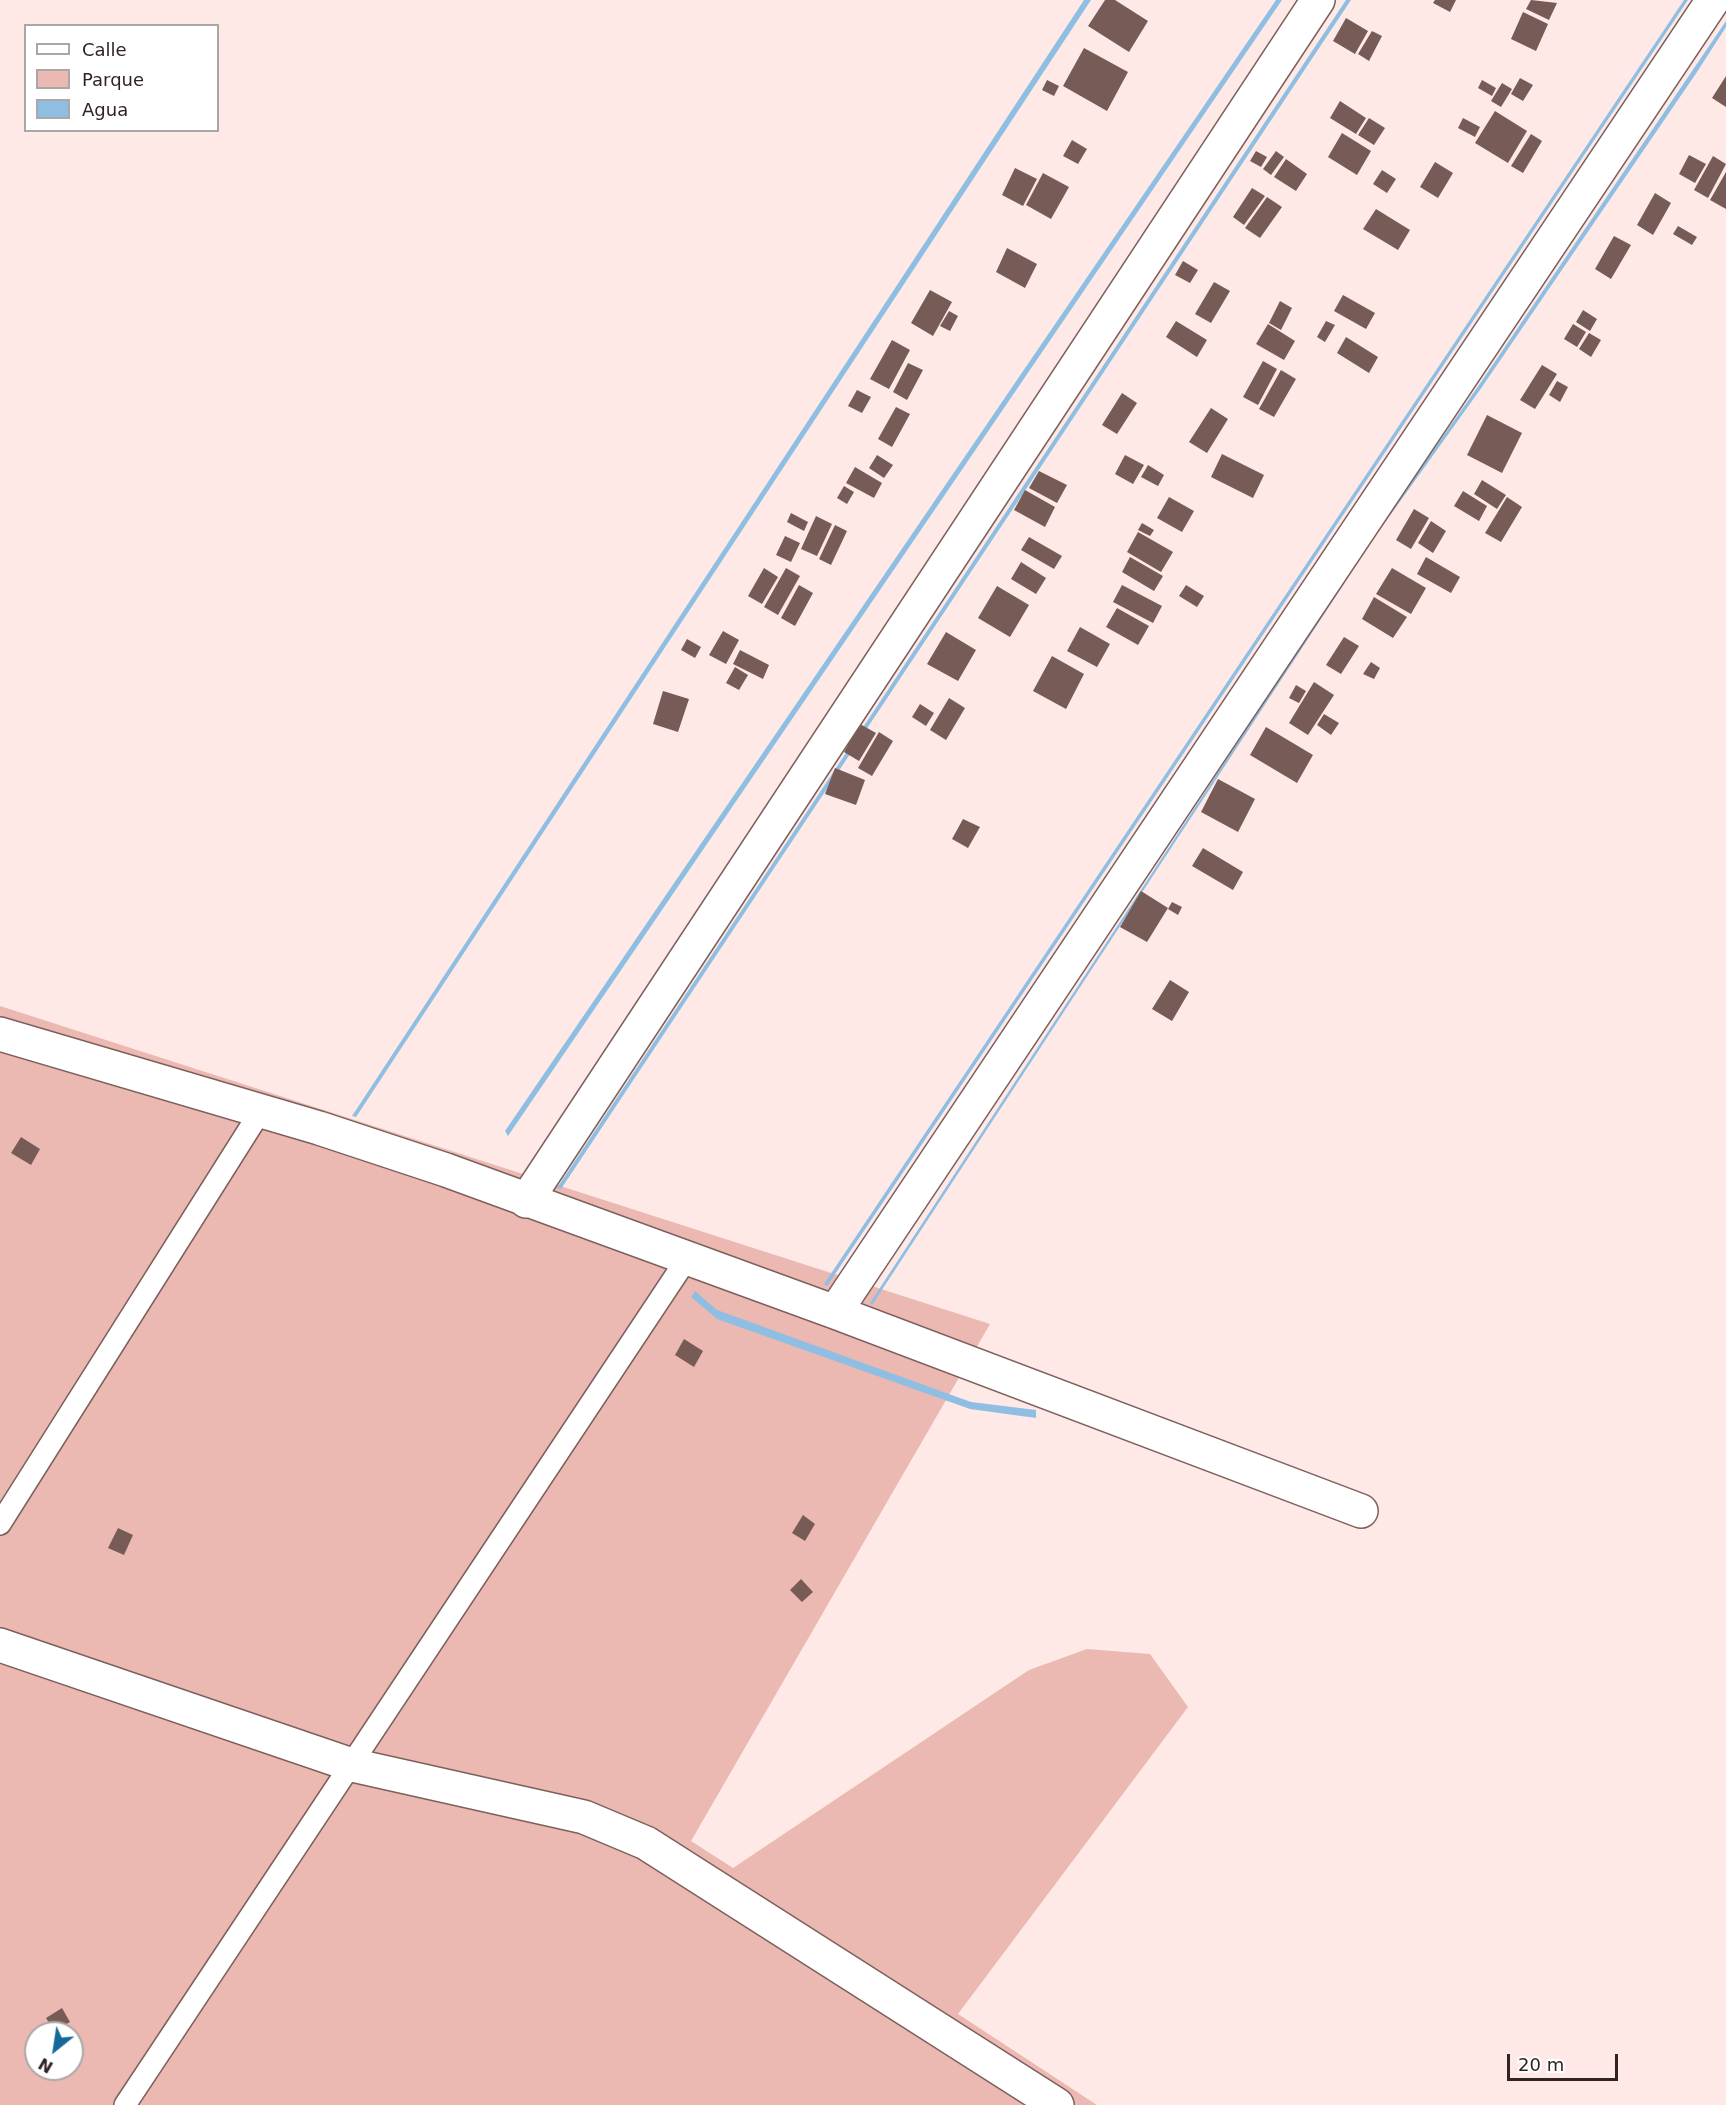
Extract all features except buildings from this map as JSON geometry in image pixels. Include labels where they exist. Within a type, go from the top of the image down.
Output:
[{"type":"street","points":[[526,1201],[1318,0]]},
{"type":"street","points":[[835,1312],[1713,0]]},
{"type":"street","points":[[0,1034],[319,1128],[436,1167],[686,1260],[835,1312],[1361,1511]]},
{"type":"street","points":[[0,1645],[352,1765],[584,1817],[646,1843],[1057,2105]]},
{"type":"lane","points":[[0,1524],[260,1112]]},
{"type":"lane","points":[[125,2105],[686,1260]]},
{"type":"green space","points":[[0,1006],[990,1324],[691,1841],[733,1868],[1029,1670],[1087,1649],[1150,1654],[1188,1707],[958,2014],[1097,2105],[0,2105]]},
{"type":"water","points":[[1084,0],[1091,0],[356,1117],[352,1116]]},
{"type":"water","points":[[1276,0],[1282,0],[508,1136],[505,1131]]},
{"type":"water","points":[[1346,0],[1351,0],[561,1189],[557,1188]]},
{"type":"water","points":[[1684,0],[1688,0],[827,1286],[824,1284]]},
{"type":"water","points":[[1726,21],[1726,27],[1697,72],[1482,387],[1376,535],[872,1305],[870,1303],[1377,530],[1479,385]]},
{"type":"water","points":[[695,1291],[717,1310],[971,1402],[1036,1410],[1036,1418],[970,1409],[717,1319],[691,1297]]}]
